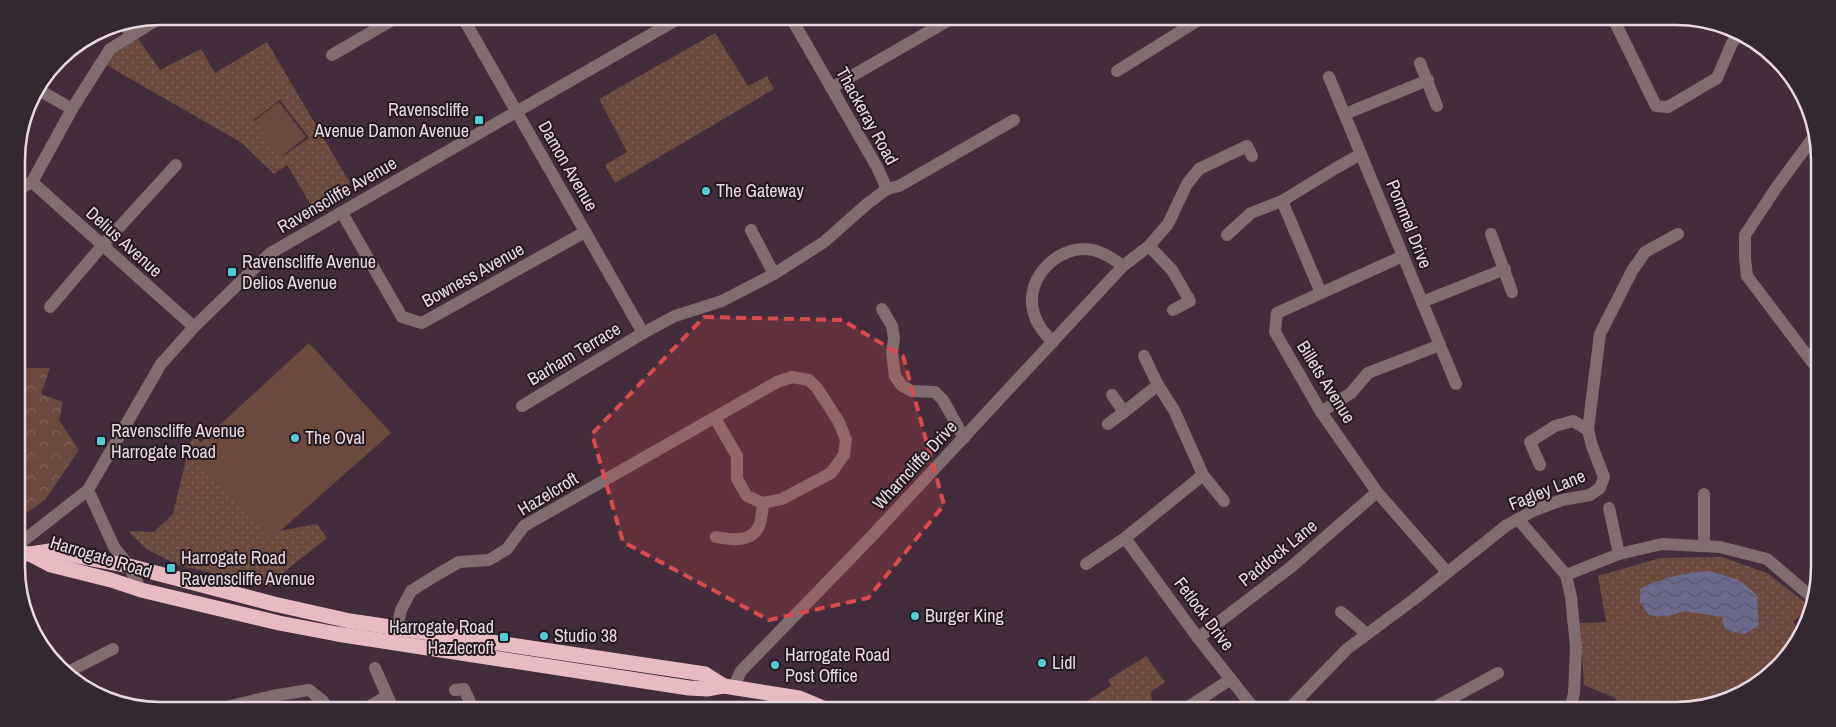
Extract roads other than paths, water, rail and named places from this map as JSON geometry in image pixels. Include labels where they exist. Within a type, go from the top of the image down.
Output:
[{"type":"highway","name":"Harrogate Road","points":[[25,550],[50,551],[129,566],[274,604],[350,621],[705,674],[729,687],[789,702]]},
{"type":"highway","name":"Harrogate Road","points":[[25,552],[51,565],[142,590],[279,623],[337,634],[689,688],[729,687]]},
{"type":"street","points":[[332,55],[384,25]]},
{"type":"street","name":"Damon Avenue","points":[[467,25],[643,333]]},
{"type":"street","name":"Ravenscliffe Avenue","points":[[25,547],[88,490],[161,364],[194,327],[269,254],[667,25]]},
{"type":"street","name":"Thackeray Road","points":[[643,333],[675,316],[722,301],[774,274],[824,242],[887,189],[877,167],[795,25]]},
{"type":"street","points":[[832,88],[940,25]]},
{"type":"street","points":[[1117,72],[1191,25]]},
{"type":"street","points":[[1616,25],[1656,106],[1668,106],[1717,78],[1735,39]]},
{"type":"street","points":[[25,186],[32,182],[72,109],[110,49],[146,26]]},
{"type":"street","points":[[129,29],[134,33]]},
{"type":"street","points":[[1420,63],[1437,106]]},
{"type":"street","name":"Pommel Drive","points":[[1329,77],[1456,384]]},
{"type":"street","points":[[1345,114],[1428,80]]},
{"type":"street","points":[[43,93],[72,109]]},
{"type":"street","points":[[887,189],[899,186],[1014,120]]},
{"type":"street","points":[[1810,141],[1745,235],[1745,258],[1748,276],[1811,361]]},
{"type":"street","name":"Wharncliffe Drive","points":[[729,687],[741,670],[872,536],[1123,266],[1148,246],[1168,224],[1187,184],[1199,169],[1247,146],[1252,156]]},
{"type":"street","points":[[1228,235],[1251,213],[1282,201],[1361,154]]},
{"type":"street","points":[[50,307],[102,246],[176,165]]},
{"type":"street","name":"Delius Avenue","points":[[32,182],[194,327]]},
{"type":"street","points":[[1282,201],[1321,293]]},
{"type":"street","name":"Bowness Avenue","points":[[342,213],[402,317],[422,324],[585,232]]},
{"type":"street","points":[[751,230],[774,274]]},
{"type":"street","points":[[1491,234],[1512,292]]},
{"type":"street","name":"Fagley Lane","points":[[1295,702],[1347,649],[1507,525],[1535,510],[1562,500],[1590,495],[1600,488],[1604,477],[1588,430],[1600,334],[1632,270],[1645,252],[1678,234]]},
{"type":"street","points":[[1148,246],[1172,270],[1190,301],[1173,310]]},
{"type":"street","points":[[1053,342],[1042,331],[1032,309],[1034,287],[1048,263],[1060,255],[1075,250],[1092,250],[1107,255],[1123,266]]},
{"type":"street","name":"Billets Avenue","points":[[1403,256],[1277,314],[1275,332],[1321,412],[1377,492],[1448,572]]},
{"type":"street","points":[[1422,302],[1505,269]]},
{"type":"street","points":[[882,309],[892,326],[894,338],[892,363],[895,376],[902,386],[912,391],[935,392],[943,400],[964,438]]},
{"type":"street","name":"Barham Terrace","points":[[522,406],[643,333]]},
{"type":"street","points":[[1321,412],[1350,393],[1368,373],[1440,345]]},
{"type":"street","points":[[1144,356],[1158,385],[1174,410],[1203,476],[1224,501]]},
{"type":"street","name":"Hazelcroft","points":[[397,628],[401,610],[411,591],[435,576],[460,562],[489,560],[507,550],[524,526],[777,382],[792,377],[809,380],[817,388],[839,422],[846,440],[844,455],[831,472],[782,499],[763,503]]},
{"type":"street","points":[[1108,424],[1158,385]]},
{"type":"street","points":[[1112,395],[1124,412]]},
{"type":"street","points":[[715,418],[737,456],[737,479],[747,496],[763,503],[759,526],[753,534],[733,541],[716,537]]},
{"type":"street","points":[[1540,465],[1530,442],[1555,426],[1574,421],[1588,430]]},
{"type":"street","points":[[1086,564],[1125,538],[1203,476]]},
{"type":"street","points":[[88,490],[114,547],[129,566],[142,590]]},
{"type":"street","name":"Paddock Lane","points":[[1198,638],[1291,567],[1377,492]]},
{"type":"street","points":[[1704,494],[1704,546]]},
{"type":"street","points":[[1609,508],[1619,554]]},
{"type":"street","points":[[1518,519],[1566,575],[1571,597],[1576,647],[1572,702]]},
{"type":"street","name":"Fetlock Drive","points":[[1125,538],[1198,638],[1250,702]]},
{"type":"street","points":[[1566,575],[1619,554],[1662,544],[1720,547],[1767,559],[1808,594]]},
{"type":"street","points":[[1341,612],[1367,634]]},
{"type":"street","points":[[73,669],[113,649]]},
{"type":"street","points":[[375,668],[390,702]]},
{"type":"street","points":[[1443,702],[1498,673]]},
{"type":"street","points":[[1195,702],[1231,679]]},
{"type":"street","points":[[455,690],[464,688],[470,702]]},
{"type":"street","points":[[247,702],[309,690],[324,702]]},
{"type":"street","points":[[377,702],[387,696]]},
{"type":"water","points":[[1709,571],[1739,580],[1757,595],[1759,625],[1745,634],[1725,630],[1722,617],[1684,611],[1665,617],[1649,615],[1640,602],[1640,589],[1657,581],[1674,576]]},
{"type":"place","name":"Ravenscliffe Avenue Damon Avenue","points":[[479,120]]},
{"type":"place","name":"The Gateway","points":[[706,191]]},
{"type":"place","name":"Ravenscliffe Avenue Delios Avenue","points":[[232,272]]},
{"type":"place","name":"The Oval","points":[[295,438]]},
{"type":"place","name":"Ravenscliffe Avenue Harrogate Road","points":[[101,441]]},
{"type":"place","name":"Harrogate Road Ravenscliffe Avenue","points":[[171,568]]},
{"type":"place","name":"Burger King","points":[[915,616]]},
{"type":"place","name":"Studio 38","points":[[544,636]]},
{"type":"place","name":"Harrogate Road Hazlecroft","points":[[504,637]]},
{"type":"place","name":"Lidl","points":[[1042,663]]},
{"type":"place","name":"Harrogate Road Post Office","points":[[775,665]]}]
